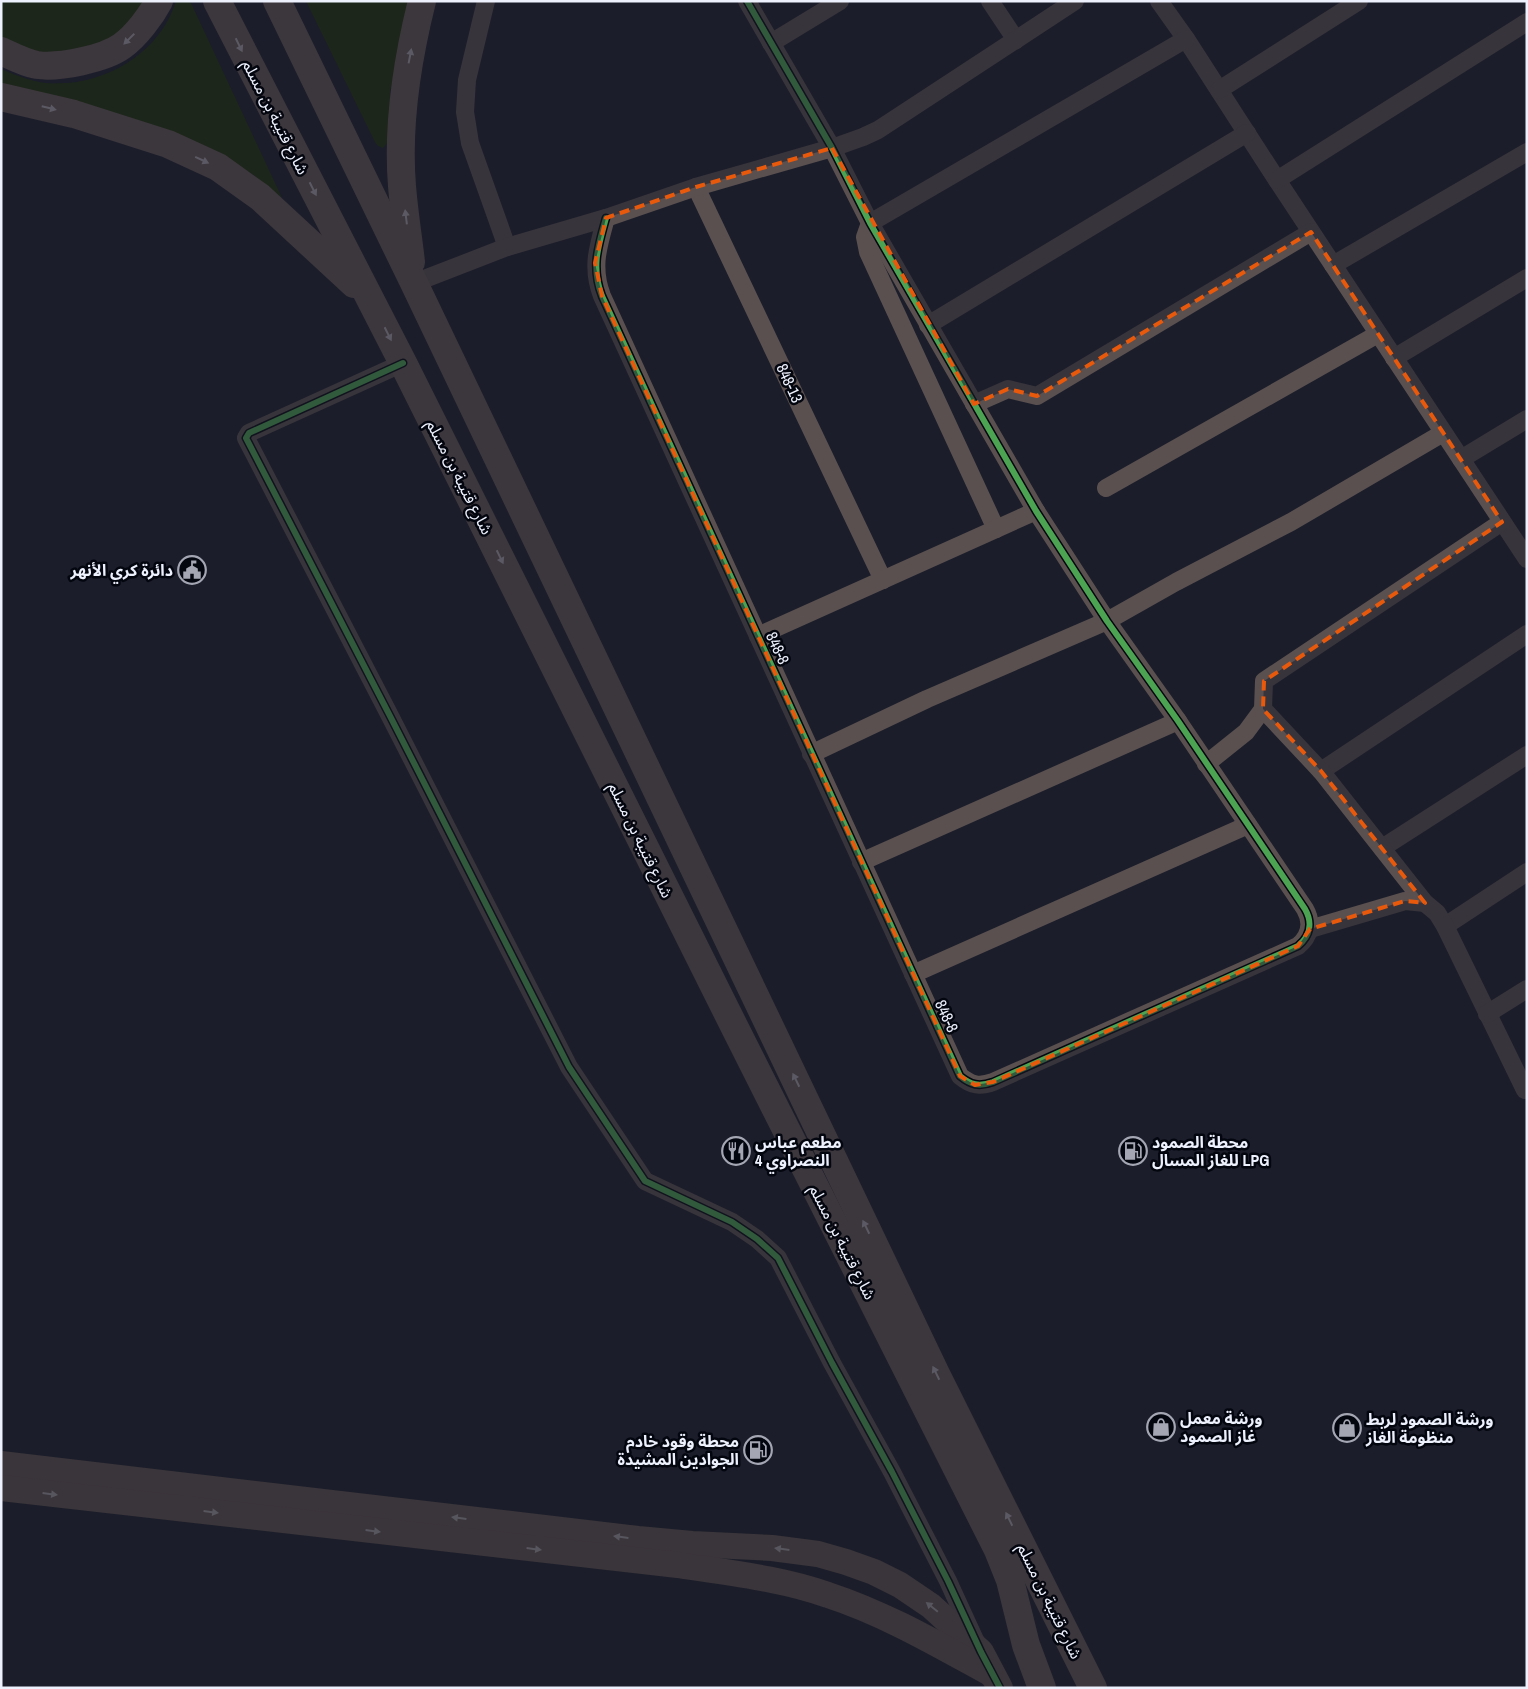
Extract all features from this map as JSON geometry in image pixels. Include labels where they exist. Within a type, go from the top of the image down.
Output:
[{"type":"highway","points":[[1,51],[36,65],[50,66],[88,60],[122,46],[151,17],[159,1]]},
{"type":"highway","name":"شارع قتيبة بن مسلم","points":[[217,1],[403,364],[998,1550],[1010,1580],[1026,1645],[1042,1688]]},
{"type":"highway","name":"شارع قتيبة بن مسلم","points":[[276,1],[414,283],[932,1365],[1093,1688]]},
{"type":"highway","points":[[414,283],[402,185],[402,113],[406,77],[422,1]]},
{"type":"highway","points":[[1,97],[74,114],[168,144],[218,168],[260,197],[346,276],[373,305]]},
{"type":"street","points":[[486,1],[467,80],[465,112],[470,143],[507,247]]},
{"type":"street","points":[[747,1],[832,148],[870,223],[1036,511],[1107,621],[1305,908],[1310,929],[1405,901],[1424,903]]},
{"type":"street","points":[[771,43],[840,1]]},
{"type":"street","points":[[990,1],[1016,40]]},
{"type":"street","points":[[414,283],[507,247],[606,218],[696,187],[832,148],[863,137],[878,130],[1075,1]]},
{"type":"street","points":[[1219,90],[1359,1]]},
{"type":"street","points":[[1163,2],[1277,180],[1527,559]]},
{"type":"street","points":[[1277,180],[1527,22]]},
{"type":"street","points":[[996,529],[868,252],[865,237],[870,223],[1186,39]]},
{"type":"street","points":[[928,324],[1247,133]]},
{"type":"street","points":[[1333,265],[1527,152]]},
{"type":"street","name":"848-13","points":[[696,187],[883,580]]},
{"type":"street","name":"848-8","points":[[606,218],[595,263],[598,286],[960,1076],[976,1085],[984,1085],[1011,1074],[1298,946],[1303,942],[1310,929]]},
{"type":"street","points":[[974,404],[1008,389],[1038,396],[1311,232]]},
{"type":"street","points":[[1394,358],[1527,278]]},
{"type":"street","points":[[1106,488],[1378,334]]},
{"type":"street","points":[[403,364],[249,433],[246,438],[569,1067],[645,1180],[732,1222],[757,1238],[778,1258],[892,1472],[997,1682]]},
{"type":"street","points":[[1461,459],[1527,419]]},
{"type":"street","points":[[812,754],[927,700],[1107,621],[1176,582],[1291,522],[1443,433]]},
{"type":"street","points":[[758,636],[1036,511]]},
{"type":"street","points":[[1206,764],[1246,732],[1263,709],[1264,681],[1502,522]]},
{"type":"street","points":[[1321,771],[1527,634]]},
{"type":"street","points":[[1263,709],[1321,771],[1424,903],[1438,913],[1525,1090]]},
{"type":"street","points":[[861,862],[1178,722]]},
{"type":"street","points":[[1382,848],[1527,755]]},
{"type":"street","points":[[913,974],[1248,824]]},
{"type":"street","points":[[1446,926],[1527,872]]},
{"type":"street","points":[[1487,1014],[1527,989]]},
{"type":"street","points":[[1,1464],[638,1539],[772,1548],[818,1554],[846,1562],[900,1585],[932,1606],[981,1652]]},
{"type":"street","points":[[1,1488],[669,1564],[737,1574],[798,1586],[871,1610],[912,1630],[997,1682]]},
{"type":"highlighted area","points":[[832,148],[974,404],[1008,389],[1037,396],[1311,232],[1502,522],[1264,681],[1263,709],[1321,771],[1425,903],[1405,901],[1310,929],[1298,946],[993,1082],[975,1085],[960,1076],[602,296],[595,263],[606,218],[696,187]]},
{"type":"green space","points":[[1,1],[150,1],[122,38],[51,58],[1,40]]},
{"type":"green space","points":[[176,1],[190,1],[282,198],[252,174],[202,145],[1,85],[1,69],[34,81],[68,83],[103,75],[119,68],[148,47],[160,33]]},
{"type":"green space","points":[[306,1],[413,1],[390,91],[389,134],[387,143],[383,148],[375,142]]},
{"type":"cycle path","points":[[606,218],[598,248],[596,266],[602,296],[960,1076],[975,1084],[993,1082],[1298,946],[1308,934],[1309,929],[1309,919],[1305,909],[1178,721],[1107,621],[1036,511],[870,223],[832,148],[747,1]]},
{"type":"cycle path","points":[[403,363],[249,433],[246,438],[569,1067],[645,1181],[732,1222],[757,1239],[778,1258],[832,1363],[892,1472],[1000,1688]]},
{"type":"place","name":"دائرة كري الأنهر","points":[[192,570]]},
{"type":"place","name":"مطعم عباس النصراوي 4","points":[[736,1151]]},
{"type":"place","name":"محطة الصمود للغاز المسال LPG","points":[[1133,1151]]},
{"type":"place","name":"ورشة معمل غاز الصمود","points":[[1161,1427]]},
{"type":"place","name":"ورشة الصمود لربط منظومة الغاز","points":[[1347,1428]]},
{"type":"place","name":"محطة وقود خادم الجوادين المشيدة","points":[[758,1450]]}]
